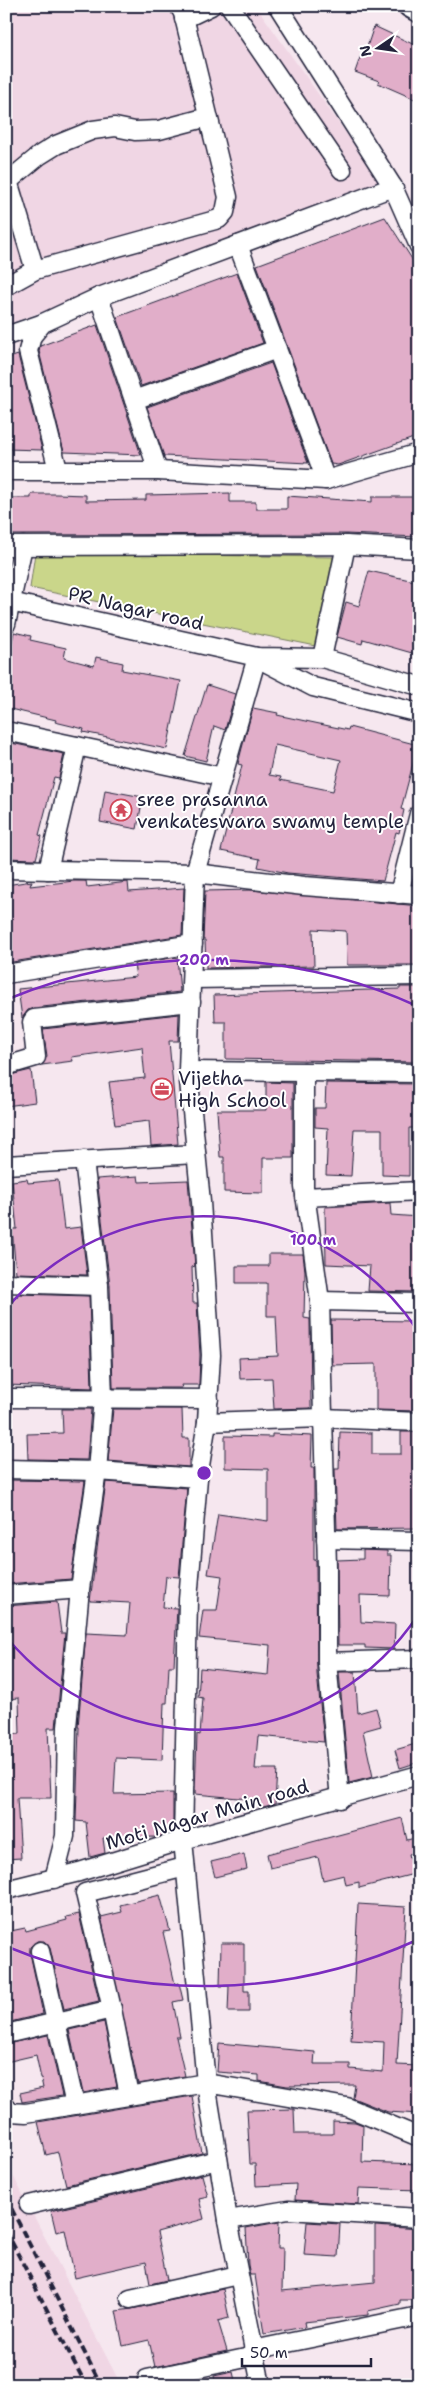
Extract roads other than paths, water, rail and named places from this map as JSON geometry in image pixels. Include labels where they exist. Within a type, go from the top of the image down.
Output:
[{"type":"main road","points":[[410,6],[419,11]]},
{"type":"street","points":[[6,286],[35,270],[219,219],[225,212],[228,197],[182,13],[211,6]]},
{"type":"street","points":[[230,6],[342,170]]},
{"type":"street","points":[[278,6],[390,183],[419,246]]},
{"type":"street","points":[[35,270],[7,180],[56,145],[93,130],[115,126],[134,131],[159,130],[208,117]]},
{"type":"street","points":[[6,336],[43,323],[99,297],[238,245],[390,183]]},
{"type":"street","points":[[238,245],[326,480]]},
{"type":"street","points":[[99,297],[158,471]]},
{"type":"street","points":[[43,323],[32,336],[28,351],[58,470]]},
{"type":"street","points":[[134,400],[277,349]]},
{"type":"street","points":[[6,471],[158,471],[326,480],[419,454]]},
{"type":"street","points":[[322,658],[346,545]]},
{"type":"street","points":[[6,624],[14,546],[346,545],[419,549]]},
{"type":"street","name":"PR Nagar road","points":[[9,601],[257,657],[322,658],[419,686]]},
{"type":"street","points":[[257,657],[195,874],[188,1072],[201,1202],[211,1355],[207,1422],[198,1478],[188,1600],[183,1840],[206,2083],[238,2275],[261,2385]]},
{"type":"street","name":"PR Nagar road","points":[[257,657],[313,686],[419,713]]},
{"type":"street","points":[[6,730],[223,777]]},
{"type":"street","points":[[48,870],[77,746]]},
{"type":"street","points":[[399,894],[419,814]]},
{"type":"street","points":[[6,869],[195,874],[304,886],[419,895]]},
{"type":"street","points":[[6,974],[193,944]]},
{"type":"street","points":[[192,979],[419,976]]},
{"type":"street","points":[[6,1066],[36,1057],[32,1022],[34,1019],[191,1002]]},
{"type":"street","points":[[188,1072],[419,1073]]},
{"type":"street","points":[[304,1072],[305,1197],[320,1301],[327,1662],[340,1799]]},
{"type":"street","points":[[6,1165],[196,1154]]},
{"type":"street","points":[[54,1878],[65,1836],[67,1728],[80,1589],[97,1471],[103,1398],[99,1286],[84,1160]]},
{"type":"street","points":[[305,1197],[419,1191]]},
{"type":"street","points":[[6,1283],[99,1286]]},
{"type":"street","points":[[320,1301],[419,1304]]},
{"type":"street","points":[[6,1398],[209,1399]]},
{"type":"street","points":[[207,1422],[323,1418],[419,1422]]},
{"type":"street","points":[[6,1469],[97,1471],[198,1478]]},
{"type":"street","points":[[326,1539],[419,1541]]},
{"type":"street","points":[[6,1595],[80,1589]]},
{"type":"street","points":[[327,1662],[419,1658]]},
{"type":"street","name":"Moti Nagar Main road","points":[[6,1890],[419,1776]]},
{"type":"street","points":[[129,2095],[112,2009],[84,1893],[185,1868]]},
{"type":"street","points":[[40,1951],[75,2105]]},
{"type":"street","points":[[6,2034],[112,2009]]},
{"type":"street","points":[[6,2106],[11,2112],[17,2114],[206,2083],[347,2107],[419,2137]]},
{"type":"street","points":[[29,2205],[218,2160]]},
{"type":"street","points":[[228,2220],[288,2210],[419,2218]]},
{"type":"street","points":[[130,2299],[238,2275]]},
{"type":"street","points":[[147,2379],[419,2316]]},
{"type":"railway","points":[[6,2198],[101,2385]]},
{"type":"railway","points":[[6,2231],[86,2385]]},
{"type":"place","name":"sree prasanna venkateswara swamy temple","points":[[121,810]]},
{"type":"place","name":"Vijetha High School","points":[[162,1089]]}]
